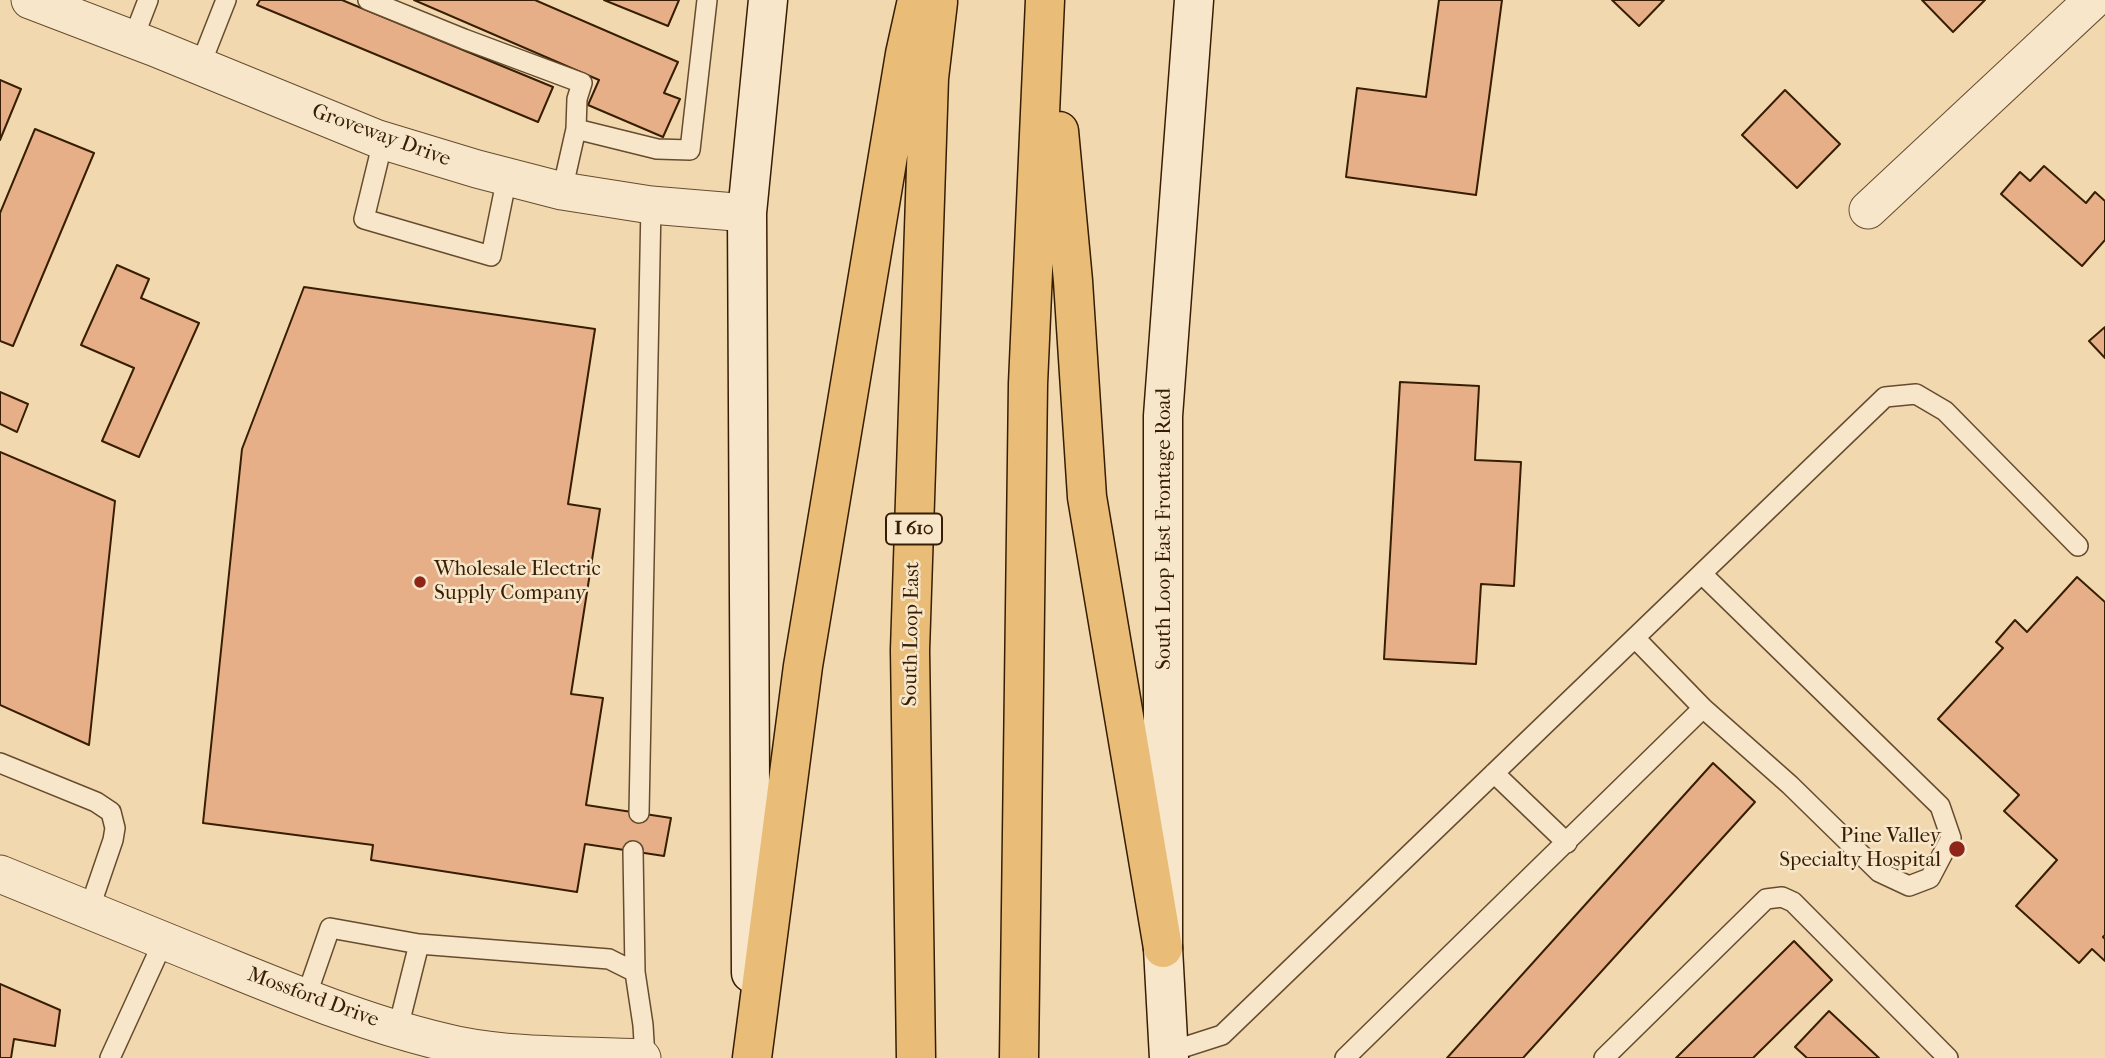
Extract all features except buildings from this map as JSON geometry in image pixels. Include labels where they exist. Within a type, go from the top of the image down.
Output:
[{"type":"highway","points":[[751,1058],[803,666],[905,54],[917,0]]},
{"type":"highway","name":"South Loop East","points":[[916,1058],[910,650],[929,78],[939,0]]},
{"type":"highway","points":[[1046,0],[1073,281],[1087,497],[1163,948]]},
{"type":"highway","points":[[1018,1058],[1028,384],[1046,0]]},
{"type":"main road","points":[[751,1058],[747,213],[768,0]]},
{"type":"main road","name":"South Loop East Frontage Road","points":[[1169,1055],[1163,948],[1163,416],[1194,0]]},
{"type":"street","name":"Groveway Drive","points":[[30,0],[383,141],[562,191],[650,205],[747,213]]},
{"type":"street","points":[[1868,210],[2093,0]]},
{"type":"street","name":"Mossford Drive","points":[[0,874],[306,997],[477,1053],[523,1052],[644,1058]]},
{"type":"lane","points":[[133,39],[148,0]]},
{"type":"lane","points":[[200,66],[226,0]]},
{"type":"lane","points":[[369,0],[582,83],[577,99],[576,129],[562,191]]},
{"type":"lane","points":[[576,129],[657,149],[690,150],[707,0]]},
{"type":"lane","points":[[383,141],[364,219],[491,256],[507,177]]},
{"type":"lane","points":[[639,813],[650,205]]},
{"type":"lane","points":[[1169,1055],[1222,1035],[1885,397],[1916,394],[1945,411],[2078,546]]},
{"type":"lane","points":[[1635,638],[1703,708],[1790,785],[1879,872],[1909,886],[1930,878],[1951,838],[1940,806],[1702,574]]},
{"type":"lane","points":[[1345,1058],[1703,708]]},
{"type":"lane","points":[[0,763],[96,802],[111,812],[115,828],[114,840],[89,910]]},
{"type":"lane","points":[[1494,773],[1567,843]]},
{"type":"lane","points":[[633,851],[635,972],[643,1026],[644,1058]]},
{"type":"lane","points":[[1604,1058],[1766,899],[1782,898],[1793,902],[1948,1058]]},
{"type":"lane","points":[[306,997],[330,928],[419,944],[609,959],[635,972]]},
{"type":"lane","points":[[110,1058],[164,940]]},
{"type":"lane","points":[[398,1028],[419,944]]},
{"type":"place","name":"Wholesale Electric Supply Company","points":[[420,582]]},
{"type":"place","name":"Pine Valley Specialty Hospital","points":[[1957,849]]}]
